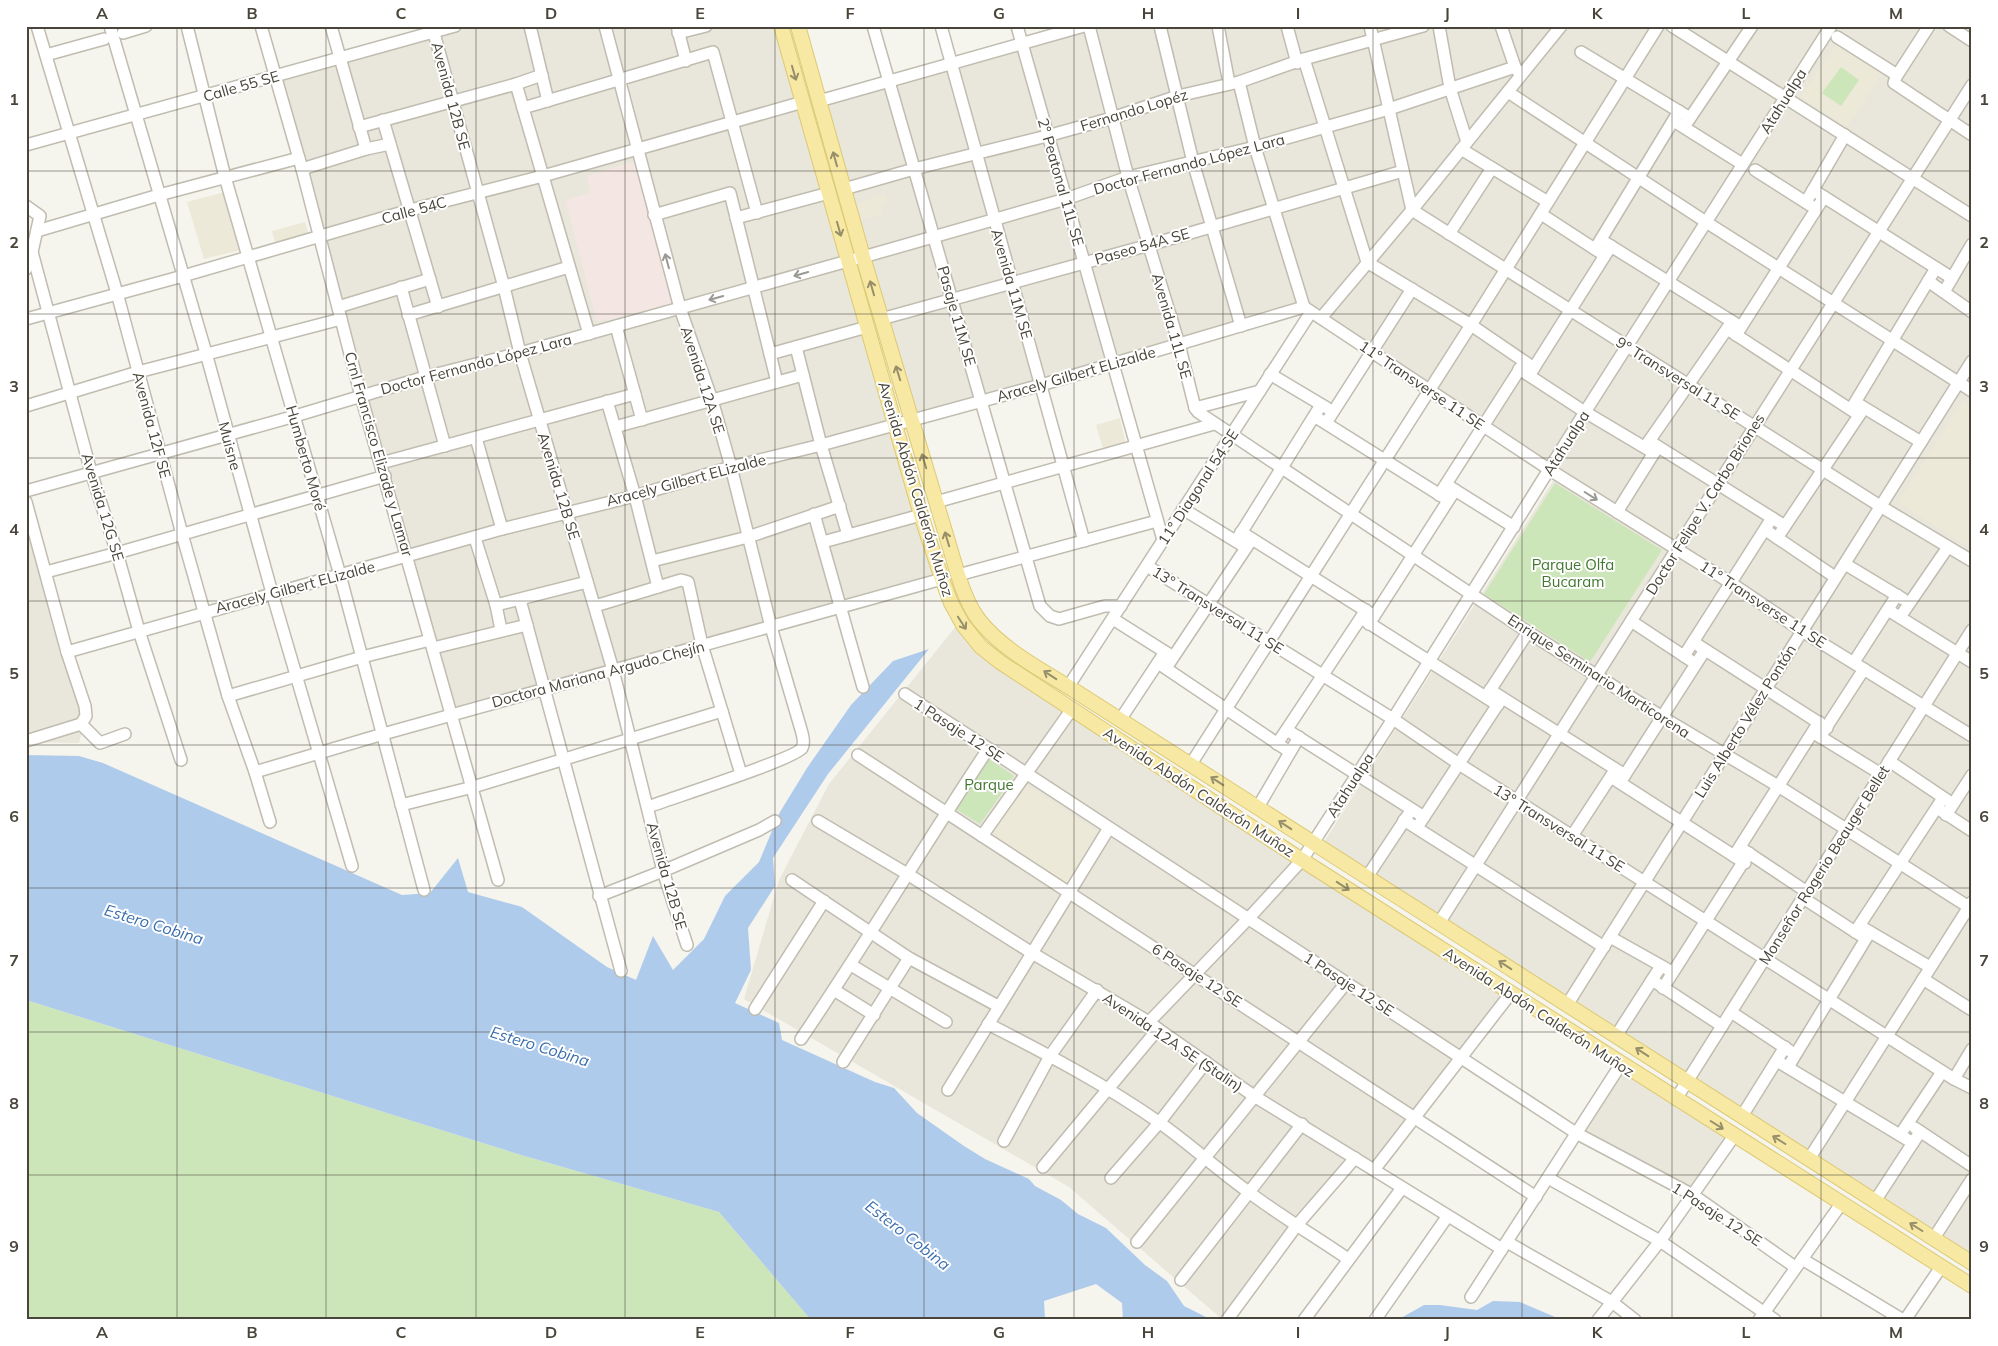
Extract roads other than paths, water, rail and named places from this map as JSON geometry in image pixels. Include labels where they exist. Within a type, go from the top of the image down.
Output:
[{"type":"main road","name":"Avenida Abdón Calderón Muñoz","points":[[781,26],[921,515],[942,579],[958,618],[981,647],[1000,662],[1302,860],[1972,1286]]},
{"type":"main road","name":"Avenida Abdón Calderón Muñoz","points":[[798,26],[881,319],[958,575],[973,610],[988,630],[1013,651],[1068,687],[1972,1263]]},
{"type":"street","name":"Avenida 12F SE","points":[[37,26],[117,293],[228,696],[256,772],[270,822]]},
{"type":"street","name":"Muisne","points":[[110,26],[206,353],[249,515],[352,866]]},
{"type":"street","points":[[123,33],[146,26]]},
{"type":"street","name":"Humberto Moré","points":[[187,26],[225,177],[271,338],[296,416],[424,890]]},
{"type":"street","name":"Crnl Francisco Elizade y Lamar","points":[[261,26],[301,163],[361,396],[408,556],[450,716],[473,787],[498,880]]},
{"type":"street","points":[[331,26],[366,149]]},
{"type":"street","name":"Calle 55 SE","points":[[26,145],[275,77],[433,29],[455,26]]},
{"type":"street","points":[[530,26],[548,101]]},
{"type":"street","name":"Avenida 12A SE","points":[[605,26],[654,215],[680,308],[712,400],[771,626],[802,733],[804,744],[800,750],[773,763],[741,774]]},
{"type":"street","points":[[686,61],[678,30],[706,26]]},
{"type":"street","name":"Pasaje 11M SE","points":[[873,26],[1040,606],[1050,616],[1059,619],[1099,607],[1121,606]]},
{"type":"street","name":"Avenida 11M SE","points":[[941,26],[1084,541]]},
{"type":"street","name":"2° Peatonal 11L SE","points":[[1017,26],[1163,540]]},
{"type":"street","points":[[819,101],[1084,26]]},
{"type":"street","name":"Avenida 11L SE","points":[[1089,26],[1128,177],[1179,344],[1195,408]]},
{"type":"street","points":[[1160,26],[1193,162],[1241,326]]},
{"type":"street","points":[[1218,26],[1274,208],[1312,312]]},
{"type":"street","points":[[1287,26],[1325,127],[1367,262],[1471,325],[1585,412],[1718,484],[1785,526]]},
{"type":"street","points":[[1370,26],[1412,210]]},
{"type":"street","name":"Fernando Lopéz","points":[[844,189],[1112,118],[1178,96],[1234,82],[1423,26]]},
{"type":"street","points":[[1439,26],[1450,88],[1464,145],[1492,168],[1548,202]]},
{"type":"street","points":[[1501,26],[1518,71]]},
{"type":"street","name":"11° Diagonal 54 SE","points":[[1068,687],[1312,312],[1367,262],[1508,92],[1518,71],[1561,26]]},
{"type":"street","points":[[1190,764],[1430,390],[1658,26]]},
{"type":"street","points":[[1672,26],[1972,216]]},
{"type":"street","points":[[1278,744],[1323,676],[1413,555],[1482,425],[1572,310],[1639,178],[1681,119],[1728,61],[1752,26]]},
{"type":"street","name":"Atahualpa","points":[[1043,1167],[1107,1089],[1153,1025],[1194,974],[1302,860],[1831,26]]},
{"type":"street","points":[[1896,80],[1929,26]]},
{"type":"street","points":[[1949,26],[1972,41]]},
{"type":"street","name":"Avenida 12B SE","points":[[433,29],[504,287],[520,353],[613,670],[663,871],[687,945]]},
{"type":"street","points":[[1837,37],[1972,135]]},
{"type":"street","points":[[46,55],[104,38]]},
{"type":"street","points":[[523,108],[713,52],[757,213]]},
{"type":"street","points":[[1581,52],[1625,79],[1739,162]]},
{"type":"street","name":"Doctor Fernando López Lara","points":[[865,262],[934,237],[1066,199],[1128,177],[1255,147],[1389,109],[1450,88],[1518,71]]},
{"type":"street","points":[[360,127],[453,102],[542,75]]},
{"type":"street","points":[[516,84],[589,334]]},
{"type":"street","name":"Doctor Felipe V. Carbo Briones","points":[[1439,923],[1972,84]]},
{"type":"street","points":[[1508,92],[1706,222],[1972,391]]},
{"type":"street","name":"Calle 54C","points":[[26,319],[183,276],[410,210],[478,194],[733,124],[803,102]]},
{"type":"street","points":[[383,120],[438,307]]},
{"type":"street","points":[[1806,202],[1845,135]]},
{"type":"street","points":[[37,231],[225,177],[390,144]]},
{"type":"street","points":[[1449,234],[1492,168]]},
{"type":"street","points":[[1755,170],[1817,210]]},
{"type":"street","name":"Paseo 54A SE","points":[[881,319],[952,301],[1403,171]]},
{"type":"street","points":[[1814,190],[1952,278]]},
{"type":"street","points":[[654,215],[730,193],[777,382]]},
{"type":"street","points":[[736,218],[828,193]]},
{"type":"street","points":[[1617,512],[1688,385],[1779,268],[1824,197]]},
{"type":"street","points":[[26,206],[40,216],[26,269]]},
{"type":"street","name":"9° Transversal 11 SE","points":[[1412,210],[1822,470],[1972,561]]},
{"type":"street","points":[[1541,214],[1668,282],[1790,370],[1921,442]]},
{"type":"street","points":[[1944,292],[1972,244]]},
{"type":"street","name":"Avenida 12G SE","points":[[32,252],[91,472],[139,631],[181,760]]},
{"type":"street","points":[[848,261],[858,260],[865,262]]},
{"type":"street","name":"Doctor Fernando López Lara","points":[[26,490],[296,416],[425,377],[520,353],[848,261]]},
{"type":"street","points":[[408,315],[569,266]]},
{"type":"street","points":[[1777,538],[1822,470],[1892,340],[1936,268]]},
{"type":"street","points":[[338,307],[430,279]]},
{"type":"street","points":[[1928,281],[1972,312]]},
{"type":"street","points":[[401,287],[444,446]]},
{"type":"street","points":[[1326,424],[1412,289]]},
{"type":"street","name":"Aracely Gilbert ELizalde","points":[[67,652],[502,529],[635,496],[730,467],[821,445],[1041,385],[1241,326],[1312,312]]},
{"type":"street","name":"11° Transverse 11 SE","points":[[1312,312],[1550,470],[1731,582],[1802,631],[1972,736]]},
{"type":"street","points":[[26,406],[206,353],[341,319]]},
{"type":"street","points":[[616,326],[642,420]]},
{"type":"street","points":[[770,354],[867,327]]},
{"type":"street","points":[[796,347],[821,445],[848,535]]},
{"type":"street","name":"Luis Alberto Vélez Pontón","points":[[1567,1005],[1972,361]]},
{"type":"street","points":[[1270,374],[1333,412]]},
{"type":"street","points":[[615,427],[803,375]]},
{"type":"street","points":[[1195,408],[1260,391]]},
{"type":"street","points":[[381,463],[635,394]]},
{"type":"street","points":[[607,401],[635,496],[658,587]]},
{"type":"street","points":[[1239,537],[1321,404]]},
{"type":"street","points":[[1195,408],[1231,436]]},
{"type":"street","points":[[1314,416],[1444,497]]},
{"type":"street","points":[[936,502],[1214,424]]},
{"type":"street","name":"Enrique Seminario Marticorena","points":[[1231,436],[1528,632],[1662,717],[1778,786],[1900,864],[1971,906]]},
{"type":"street","points":[[476,438],[502,529]]},
{"type":"street","points":[[46,572],[385,476]]},
{"type":"street","points":[[1450,487],[1514,527]]},
{"type":"street","points":[[26,502],[67,652],[85,706],[86,716],[82,724],[26,741]]},
{"type":"street","points":[[652,561],[748,537],[840,506]]},
{"type":"street","points":[[1183,509],[1311,576],[1430,661],[1559,733],[1682,822],[1736,851],[1857,929],[1930,967]]},
{"type":"street","points":[[814,514],[824,542],[863,687]]},
{"type":"street","points":[[824,542],[921,515]]},
{"type":"street","points":[[1684,656],[1772,518]]},
{"type":"street","points":[[958,575],[1157,521]]},
{"type":"street","points":[[1765,530],[1835,577]]},
{"type":"street","points":[[475,538],[496,605],[501,630]]},
{"type":"street","points":[[1120,720],[1209,604],[1249,543]]},
{"type":"street","points":[[1900,617],[1948,547]]},
{"type":"street","points":[[1845,564],[1910,603]]},
{"type":"street","name":"13° Transversal 11 SE","points":[[1147,566],[1393,719],[1459,764],[1708,921],[1942,1072],[1972,1088]]},
{"type":"street","name":"Doctora Mariana Argudo Chejín","points":[[256,772],[383,734],[942,579]]},
{"type":"street","points":[[595,606],[681,580],[688,582],[702,646],[741,774],[648,807]]},
{"type":"street","points":[[496,605],[587,582]]},
{"type":"street","points":[[1736,851],[1778,786],[1819,730],[1859,665],[1897,595]]},
{"type":"street","points":[[520,600],[599,896],[621,971]]},
{"type":"street","points":[[1888,610],[1972,662]]},
{"type":"street","points":[[1113,618],[1169,655]]},
{"type":"street","points":[[1630,621],[1696,664]]},
{"type":"street","points":[[228,696],[362,657],[527,625]]},
{"type":"street","name":"Monseñor Rogerio Beauger Bellet","points":[[1676,1099],[1972,630]]},
{"type":"street","points":[[1488,693],[1528,632]]},
{"type":"street","points":[[1693,642],[1766,688],[1819,730],[1881,774]]},
{"type":"street","points":[[1572,836],[1662,717],[1705,650]]},
{"type":"street","points":[[1162,666],[1290,752]]},
{"type":"street","name":"1 Pasaje 12 SE","points":[[905,694],[1576,1133],[1693,1195],[1799,1263],[1904,1320]]},
{"type":"street","points":[[1417,828],[1500,701]]},
{"type":"street","points":[[982,836],[1072,709]]},
{"type":"street","points":[[401,805],[473,787],[722,711]]},
{"type":"street","points":[[82,724],[100,743],[125,734]]},
{"type":"street","points":[[1287,730],[1424,817]]},
{"type":"street","points":[[1258,808],[1299,738]]},
{"type":"street","points":[[802,1038],[909,875],[946,812],[988,749]]},
{"type":"street","name":"6 Pasaje 12 SE","points":[[858,755],[1536,1197]]},
{"type":"street","points":[[1889,761],[1972,831]]},
{"type":"street","points":[[1857,929],[1900,864],[1944,806],[1972,775]]},
{"type":"street","points":[[1367,877],[1412,809]]},
{"type":"street","points":[[1404,820],[1475,865],[1607,942],[1661,966],[1672,973]]},
{"type":"street","points":[[599,896],[759,830],[774,821]]},
{"type":"street","name":"Avenida 12A SE (Stalin)","points":[[818,821],[1153,1025],[1254,1096],[1302,1124],[1402,1188],[1448,1216],[1504,1246]]},
{"type":"street","points":[[948,1090],[1109,828]]},
{"type":"street","points":[[1663,988],[1747,858]]},
{"type":"street","points":[[792,880],[909,958],[998,1006]]},
{"type":"street","points":[[755,1009],[824,902]]},
{"type":"street","points":[[1809,1159],[1930,967],[1971,906]]},
{"type":"street","points":[[1788,1068],[1868,935]]},
{"type":"street","points":[[843,1062],[909,958]]},
{"type":"street","points":[[851,965],[946,1022]]},
{"type":"street","points":[[1616,1036],[1661,966]]},
{"type":"street","points":[[1923,979],[1972,1010]]},
{"type":"street","points":[[1652,980],[1722,1026]]},
{"type":"street","points":[[1137,1242],[1346,983]]},
{"type":"street","points":[[834,990],[874,1015]]},
{"type":"street","points":[[1004,1141],[1050,1056],[1096,990]]},
{"type":"street","points":[[1374,1170],[1511,994]]},
{"type":"street","points":[[1731,1012],[1796,1055]]},
{"type":"street","points":[[988,1024],[1050,1056],[1107,1089],[1159,1123],[1250,1193],[1348,1259]]},
{"type":"street","points":[[1742,1116],[1785,1047]]},
{"type":"street","points":[[1954,1079],[1972,1049]]},
{"type":"street","points":[[1777,1061],[1912,1143]]},
{"type":"street","points":[[1111,1178],[1159,1123],[1206,1062]]},
{"type":"street","points":[[1471,1297],[1621,1064]]},
{"type":"street","points":[[1900,1135],[1942,1072]]},
{"type":"street","points":[[1181,1280],[1302,1124]]},
{"type":"street","points":[[1908,1124],[1972,1166]]},
{"type":"street","points":[[1875,1201],[1920,1132]]},
{"type":"street","points":[[1598,1320],[1660,1241],[1734,1136]]},
{"type":"street","points":[[1227,1320],[1296,1225],[1355,1158]]},
{"type":"street","points":[[1548,1178],[1660,1241],[1762,1316],[1775,1320]]},
{"type":"street","points":[[1934,1238],[1972,1179]]},
{"type":"street","points":[[1304,1320],[1402,1188]]},
{"type":"street","points":[[1762,1316],[1841,1204]]},
{"type":"street","points":[[1375,1320],[1448,1216]]},
{"type":"street","points":[[1504,1246],[1612,1302],[1635,1320]]},
{"type":"street","points":[[1904,1320],[1940,1267]]},
{"type":"water","name":"Estero Cobina","points":[[929,649],[828,774],[773,858],[775,886],[748,928],[751,970],[735,1003],[779,1023],[782,1040],[875,1082],[894,1088],[917,1113],[964,1146],[985,1159],[1029,1179],[1035,1186],[1061,1200],[1078,1214],[1106,1228],[1145,1265],[1167,1281],[1184,1306],[1212,1320],[1123,1320],[1122,1303],[1096,1284],[1044,1301],[1045,1320],[811,1320],[719,1212],[521,1155],[26,1000],[26,755],[79,756],[103,763],[402,895],[430,893],[458,858],[468,892],[522,907],[607,967],[636,980],[653,936],[673,970],[704,939],[725,896],[759,862],[780,812],[807,768],[851,705],[893,661]]},
{"type":"water","points":[[1493,1301],[1520,1302],[1562,1320],[1393,1320],[1401,1318],[1424,1305],[1440,1305],[1477,1310]]},
{"type":"park label","name":"Parque Olfa Bucaram","points":[[1573,572]]},
{"type":"park label","name":"Parque","points":[[989,784]]}]
